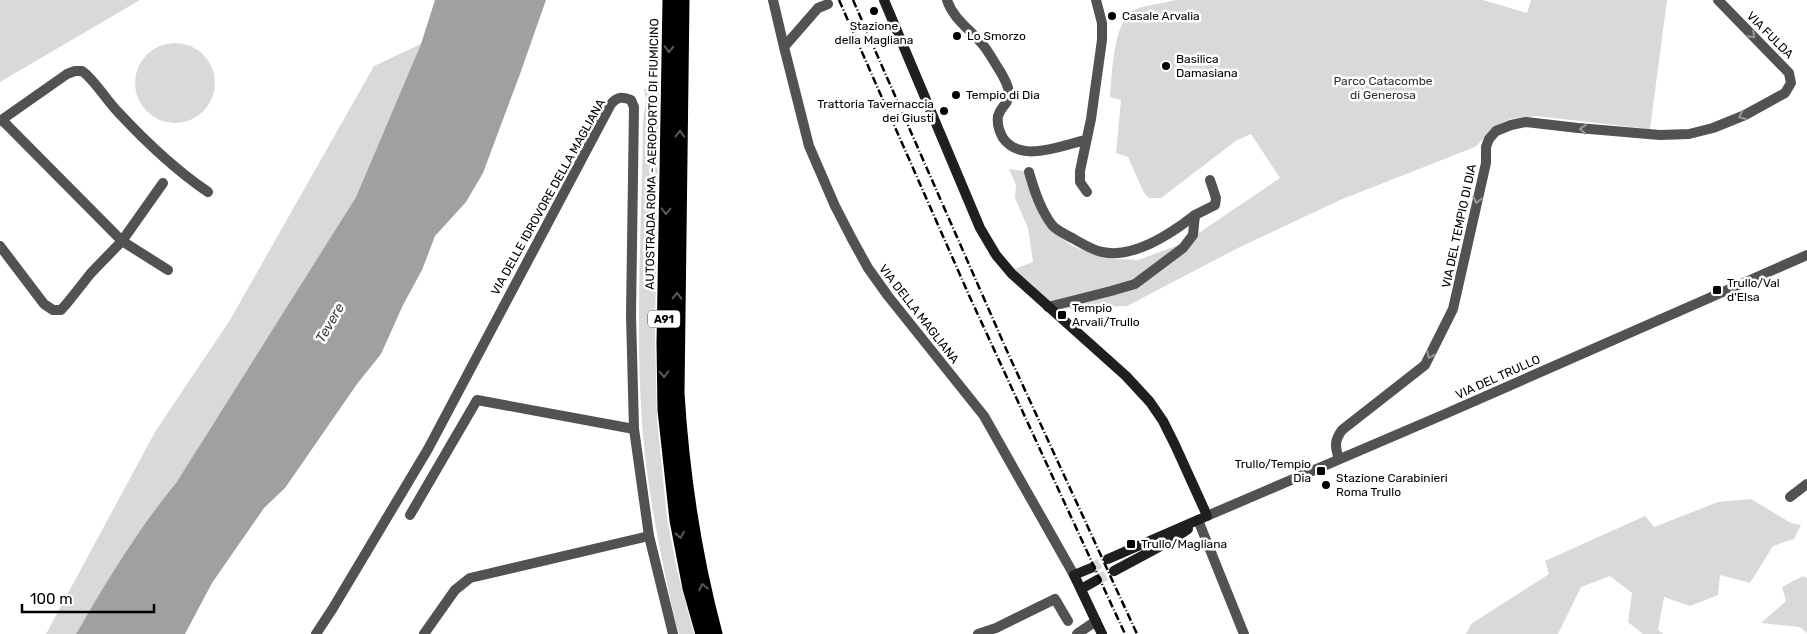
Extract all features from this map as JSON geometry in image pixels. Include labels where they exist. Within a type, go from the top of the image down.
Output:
[{"type":"highway","name":"AUTOSTRADA ROMA - AEROPORTO DI FIUMICINO","points":[[670,0],[664,344],[665,410],[677,520],[690,588],[702,634]]},
{"type":"highway","name":"A91","points":[[682,0],[677,393],[680,441],[688,507],[699,570],[715,634]]},
{"type":"main road","points":[[884,0],[980,228],[1003,265],[1126,376],[1150,402],[1159,414],[1175,445],[1202,518]]},
{"type":"main road","name":"VIA DEL TRULLO","points":[[1108,559],[1202,518]]},
{"type":"main road","name":"VIA DEL TRULLO","points":[[1114,571],[1170,541],[1202,518]]},
{"type":"main road","points":[[1074,575],[1091,568]]},
{"type":"main road","name":"VIA DELLA MAGLIANA","points":[[1074,575],[1102,634]]},
{"type":"main road","points":[[1080,589],[1097,580]]},
{"type":"street","name":"VIA DELLA MAGLIANA","points":[[773,0],[809,146],[835,206],[852,239],[868,268],[888,296],[984,416],[1074,575]]},
{"type":"street","points":[[947,0],[953,13],[983,45],[1009,89],[1009,96],[1000,109],[998,118],[1000,132],[1005,140],[1013,148],[1038,151],[1086,140]]},
{"type":"street","points":[[1087,192],[1082,185],[1080,176],[1091,119],[1102,40],[1102,24],[1096,0]]},
{"type":"street","name":"VIA FULDA","points":[[1718,0],[1789,73],[1791,83],[1785,93]]},
{"type":"street","points":[[784,47],[818,8],[828,4]]},
{"type":"street","points":[[168,270],[122,241],[1,121],[67,74],[82,71],[117,111],[163,157],[185,177],[208,192]]},
{"type":"street","name":"VIA DEL TEMPIO DI DIA","points":[[1339,459],[1335,446],[1336,439],[1342,430],[1425,365],[1452,312],[1486,163],[1486,144],[1494,133],[1507,126],[1526,122],[1660,135],[1689,134],[1713,128],[1737,118],[1785,93]]},
{"type":"street","name":"VIA DELLE IDROVORE DELLA MAGLIANA","points":[[316,634],[428,449],[611,104],[616,99],[624,98],[631,100],[634,107],[631,316],[634,430],[649,536],[673,634]]},
{"type":"street","points":[[1028,172],[1037,199],[1053,226],[1102,253],[1122,253],[1150,244],[1195,215],[1215,205],[1216,198],[1210,180]]},
{"type":"street","points":[[0,246],[41,300],[51,308],[58,310],[66,306],[87,277],[122,241],[163,183]]},
{"type":"street","points":[[1048,307],[1134,284],[1183,248],[1193,235],[1195,215]]},
{"type":"street","name":"VIA DEL TRULLO","points":[[1202,518],[1807,255]]},
{"type":"street","points":[[410,515],[477,400],[634,430]]},
{"type":"street","points":[[1790,497],[1807,484]]},
{"type":"street","points":[[1202,518],[1244,634]]},
{"type":"street","points":[[424,634],[455,590],[470,578],[649,536]]},
{"type":"street","points":[[978,634],[996,628],[1056,599],[1068,621]]},
{"type":"street","points":[[1077,634],[1096,621]]},
{"type":"green space","points":[[0,0],[140,0],[0,82]]},
{"type":"green space","name":"Parco Catacombe di Generosa","points":[[1176,0],[1483,0],[1527,13],[1531,0],[1667,0],[1650,129],[1536,116],[1510,119],[1499,124],[1475,147],[1340,200],[1238,248],[1127,306],[1059,309],[1012,270],[1033,262],[1028,228],[1015,198],[1016,185],[1009,169],[1024,171],[1048,228],[1072,246],[1104,258],[1138,260],[1184,243],[1280,178],[1251,134],[1237,140],[1161,198],[1149,198],[1144,193],[1128,157],[1116,153],[1121,100],[1110,97],[1115,49],[1122,25],[1127,16],[1134,10]]},
{"type":"green space","points":[[175,43],[190,46],[203,55],[212,68],[215,83],[212,98],[203,111],[190,120],[175,123],[160,120],[147,111],[138,98],[135,83],[138,68],[147,55],[160,46]]},
{"type":"green space","points":[[421,44],[356,197],[176,483],[123,556],[76,634],[46,634],[155,432],[230,320],[374,66]]},
{"type":"green space","points":[[659,84],[655,335],[657,420],[667,517],[677,570],[694,634],[679,634],[676,624],[655,524],[647,474],[642,423],[639,310],[643,120],[646,100],[644,89]]},
{"type":"green space","points":[[1751,499],[1791,523],[1801,525],[1794,539],[1773,546],[1750,583],[1720,575],[1718,595],[1690,606],[1664,597],[1658,630],[1664,634],[1643,634],[1628,622],[1632,593],[1610,576],[1581,587],[1558,634],[1466,634],[1471,624],[1549,574],[1545,561],[1645,516],[1654,527],[1718,502]]},
{"type":"green space","points":[[1803,576],[1807,578],[1807,633],[1800,627],[1761,623],[1786,601],[1782,587]]},
{"type":"water","name":"Tevere","points":[[435,0],[546,0],[483,173],[466,202],[435,236],[422,270],[403,305],[381,354],[357,384],[285,488],[264,508],[212,583],[185,634],[76,634],[123,556],[176,483],[356,197],[421,44]]},
{"type":"tunnel","points":[[1091,568],[1108,559]]},
{"type":"tunnel","points":[[1097,580],[1114,571]]},
{"type":"railway","points":[[839,0],[968,293],[1125,634]]},
{"type":"railway","points":[[853,0],[1007,351],[1137,634]]},
{"type":"place","name":"Stazione della Magliana","points":[[874,11]]},
{"type":"place","name":"Casale Arvalia","points":[[1112,16]]},
{"type":"place","name":"Lo Smorzo","points":[[957,36]]},
{"type":"place","name":"Basilica Damasiana","points":[[1166,66]]},
{"type":"place","name":"Tempio di Dia","points":[[956,95]]},
{"type":"place","name":"Trattoria Tavernaccia dei Giusti","points":[[944,111]]},
{"type":"place","name":"Trullo/Val d'Elsa","points":[[1717,290]]},
{"type":"place","name":"Tempio Arvali/Trullo","points":[[1062,315]]},
{"type":"place","name":"Trullo/Tempio Dia","points":[[1321,471]]},
{"type":"place","name":"Stazione Carabinieri Roma Trullo","points":[[1326,485]]},
{"type":"place","name":"Trullo/Magliana","points":[[1131,544]]}]
